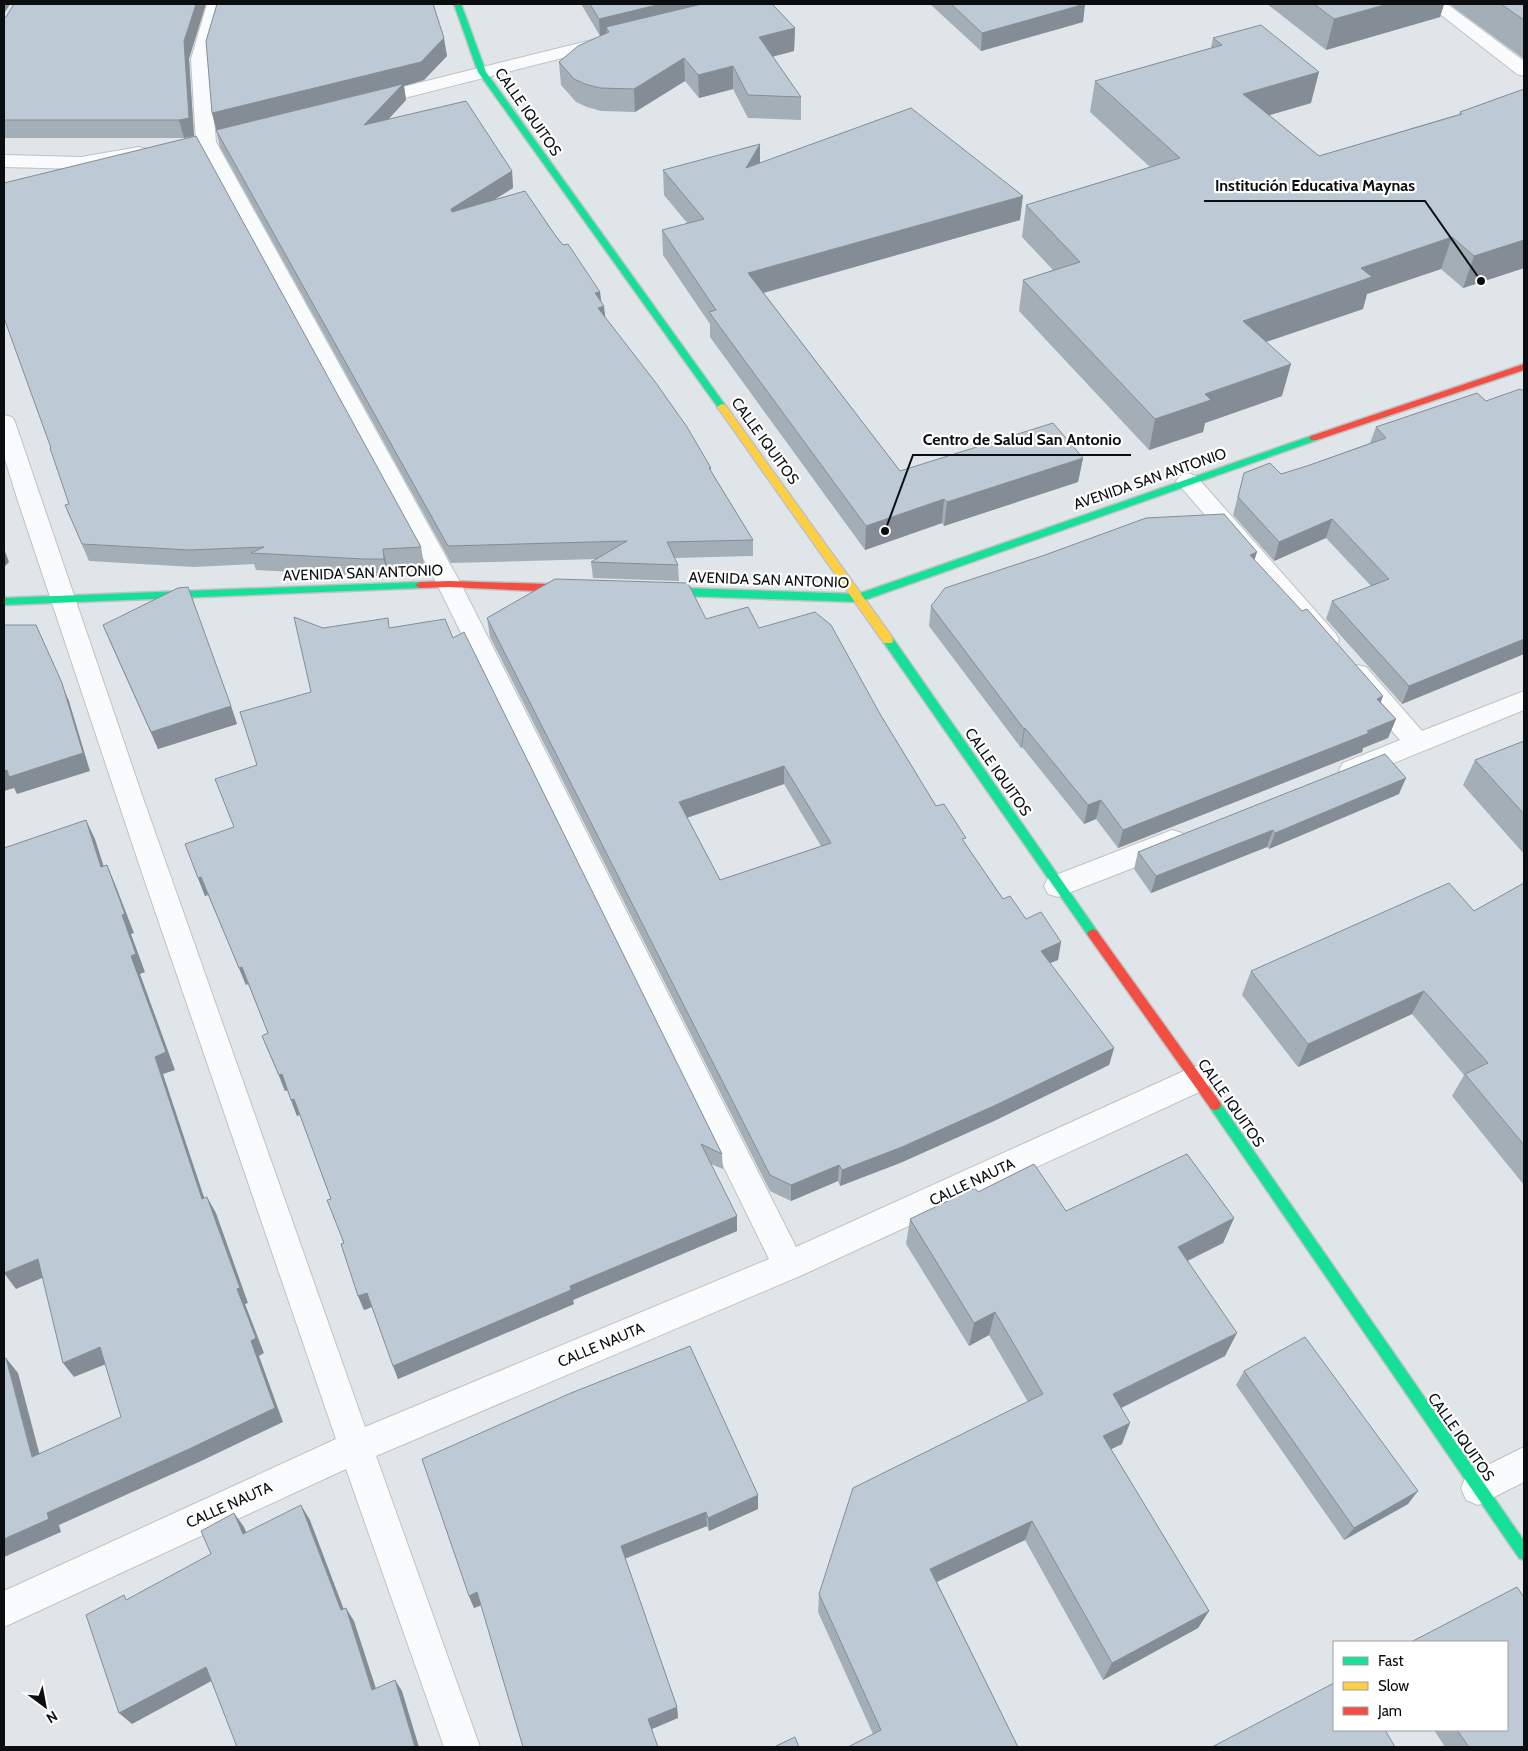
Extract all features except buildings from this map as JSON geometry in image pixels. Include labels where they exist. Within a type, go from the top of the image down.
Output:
[{"type":"street","points":[[216,4],[200,59],[206,141],[449,584],[788,1266]]},
{"type":"street","name":"CALLE IQUITOS","points":[[457,4],[482,72],[860,598],[1058,886],[1197,1079],[1524,1553]]},
{"type":"street","points":[[1436,4],[1524,70]]},
{"type":"street","points":[[349,106],[625,37]]},
{"type":"street","points":[[4,161],[81,163],[158,150]]},
{"type":"street","name":"AVENIDA SAN ANTONIO","points":[[644,591],[860,598],[1188,481],[1524,367]]},
{"type":"street","points":[[4,422],[61,600],[355,1448],[462,1747]]},
{"type":"street","points":[[1188,481],[1418,743]]},
{"type":"street","name":"AVENIDA SAN ANTONIO","points":[[4,602],[449,584],[595,589]]},
{"type":"street","points":[[1326,780],[1524,700]]},
{"type":"street","points":[[1058,886],[1197,831]]},
{"type":"street","name":"CALLE NAUTA","points":[[4,1609],[355,1448],[788,1266],[1197,1079]]},
{"type":"street","points":[[1478,1488],[1524,1464]]},
{"type":"traffic: fast","points":[[457,4],[482,72],[722,407]]},
{"type":"traffic: fast","points":[[655,591],[859,598],[1314,438]]},
{"type":"traffic: fast","points":[[4,602],[420,585]]},
{"type":"traffic: fast","points":[[888,640],[1093,934]]},
{"type":"traffic: fast","points":[[1215,1105],[1524,1553]]},
{"type":"traffic: slow","points":[[722,407],[888,640]]},
{"type":"traffic: jam","points":[[1314,438],[1524,367]]},
{"type":"traffic: jam","points":[[420,585],[449,584],[579,589]]},
{"type":"traffic: jam","points":[[1093,934],[1215,1105]]},
{"type":"place","name":"Institución Educativa Maynas","points":[[1481,281]]},
{"type":"place","name":"Centro de Salud San Antonio","points":[[885,531]]}]
